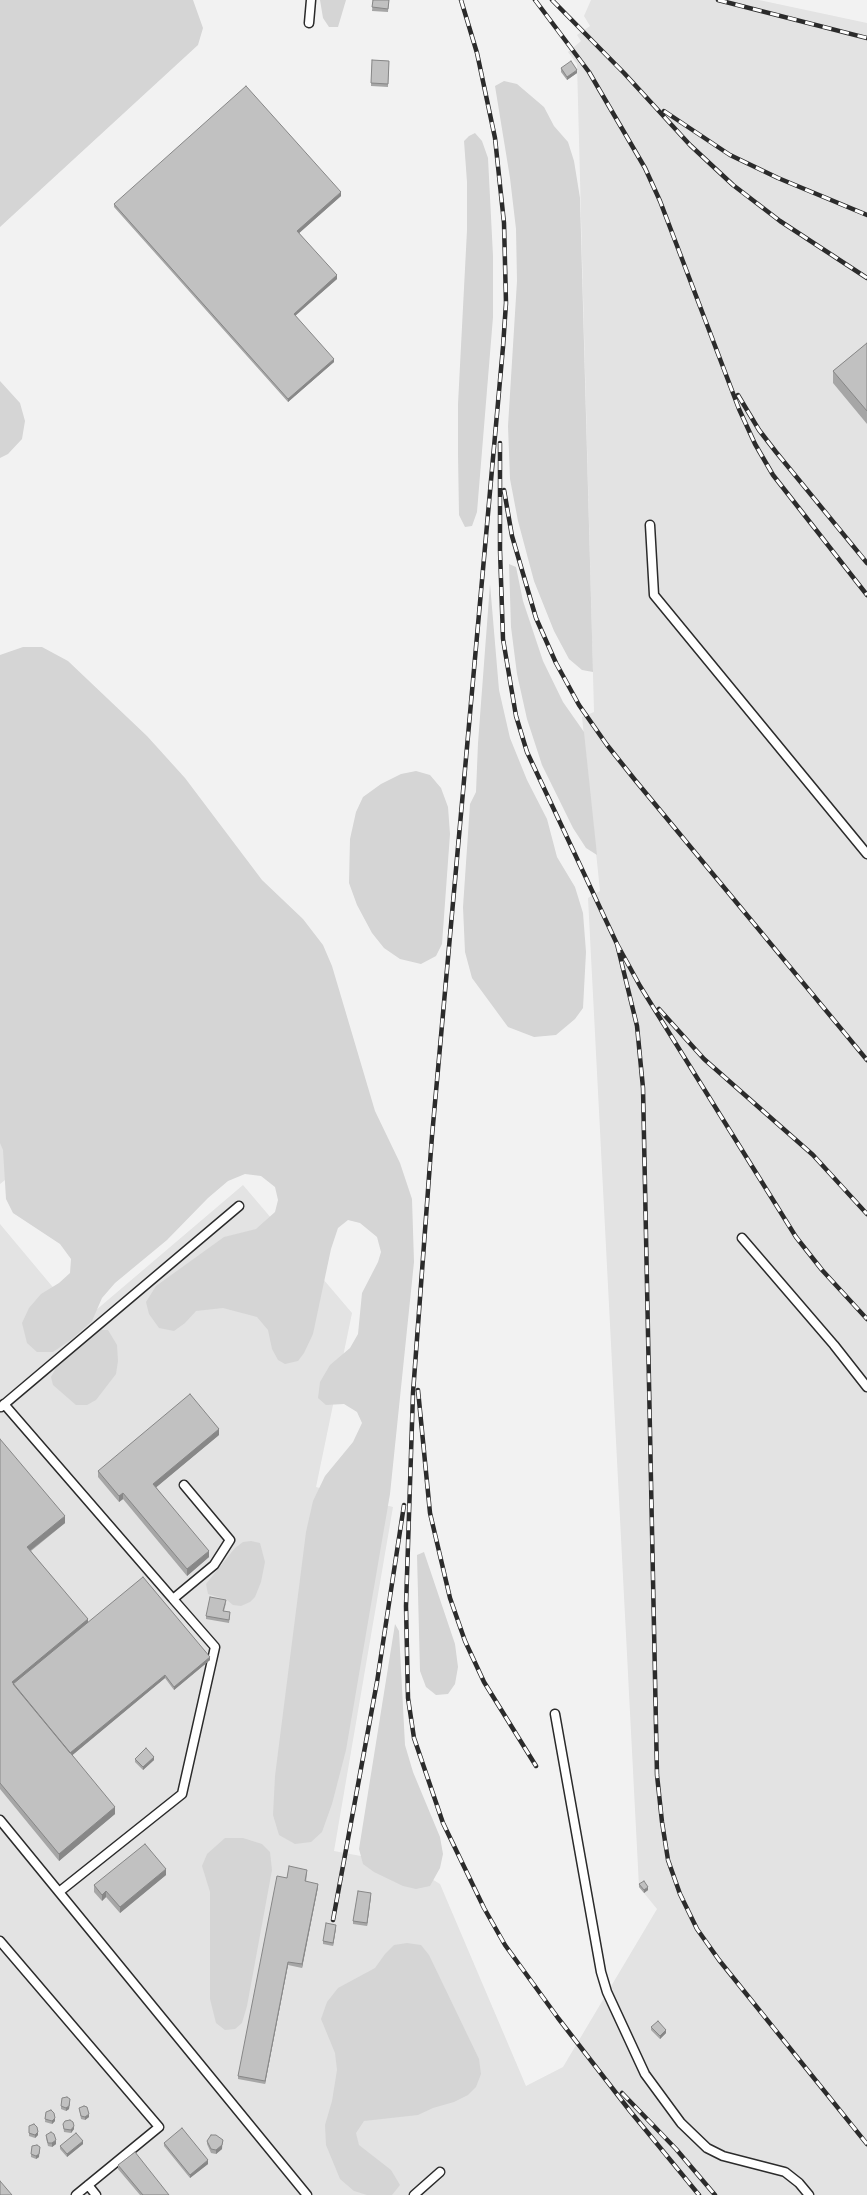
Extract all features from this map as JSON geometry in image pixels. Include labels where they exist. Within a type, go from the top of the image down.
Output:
[{"type":"lane","points":[[310,23],[312,0]]},
{"type":"lane","points":[[650,525],[654,595],[867,854]]},
{"type":"lane","points":[[59,1892],[182,1794],[215,1647],[2,1406],[239,1206]]},
{"type":"lane","points":[[742,1238],[834,1345],[867,1387]]},
{"type":"lane","points":[[172,1599],[214,1565],[230,1540],[184,1485]]},
{"type":"lane","points":[[555,1714],[601,1972],[608,1992],[645,2074],[681,2123],[707,2148],[723,2156],[786,2172],[799,2183],[809,2195]]},
{"type":"lane","points":[[0,1820],[308,2195]]},
{"type":"lane","points":[[0,1941],[159,2127],[76,2195]]},
{"type":"lane","points":[[414,2195],[440,2172]]},
{"type":"lane","points":[[88,2185],[96,2195]]},
{"type":"shaded area","points":[[0,0],[193,0],[203,28],[198,45],[0,227]]},
{"type":"shaded area","points":[[320,0],[346,0],[338,27],[329,27],[323,18]]},
{"type":"shaded area","points":[[591,0],[759,0],[867,23],[867,2195],[0,2195],[0,1224],[82,1322],[243,1185],[352,1313],[316,1487],[393,1507],[334,1851],[409,1865],[440,1884],[526,2086],[563,2067],[657,1909],[639,1887],[588,898],[600,891],[582,717],[594,712],[577,64],[568,52],[581,41],[577,35],[590,26],[584,16]]},
{"type":"shaded area","points":[[504,81],[517,84],[544,107],[554,126],[568,142],[574,161],[580,198],[593,672],[582,670],[569,659],[554,631],[534,581],[518,521],[510,479],[508,426],[517,281],[516,229],[510,178],[495,86]]},
{"type":"shaded area","points":[[475,133],[482,141],[488,158],[493,256],[493,317],[477,512],[472,526],[465,527],[459,515],[458,454],[458,404],[467,230],[467,182],[464,141]]},
{"type":"shaded area","points":[[0,381],[20,403],[25,421],[22,439],[8,454],[0,458]]},
{"type":"shaded area","points":[[509,564],[516,567],[523,601],[543,661],[563,702],[584,732],[597,855],[586,848],[573,828],[542,765],[527,719],[517,674],[511,627]]},
{"type":"shaded area","points":[[490,584],[499,690],[510,738],[527,780],[547,819],[557,857],[575,887],[583,913],[586,952],[583,1008],[575,1019],[556,1035],[534,1037],[508,1027],[472,978],[465,952],[463,907],[470,804],[476,792],[478,743]]},
{"type":"shaded area","points":[[23,647],[42,647],[68,661],[147,736],[185,778],[262,880],[303,919],[323,945],[332,966],[375,1111],[400,1163],[412,1199],[414,1262],[390,1494],[346,1750],[332,1804],[322,1832],[311,1842],[295,1844],[279,1835],[273,1815],[275,1776],[306,1532],[313,1501],[325,1476],[353,1442],[362,1423],[357,1412],[344,1404],[326,1405],[318,1398],[320,1382],[330,1365],[350,1348],[358,1334],[362,1293],[378,1262],[381,1252],[377,1237],[360,1223],[348,1220],[338,1228],[331,1249],[313,1334],[304,1353],[298,1361],[285,1364],[278,1360],[272,1349],[268,1330],[257,1317],[223,1308],[196,1311],[185,1323],[174,1331],[159,1328],[149,1314],[146,1302],[156,1286],[224,1237],[256,1229],[275,1212],[278,1200],[275,1187],[261,1176],[245,1174],[228,1181],[208,1198],[167,1240],[115,1283],[102,1298],[92,1321],[72,1339],[53,1352],[37,1352],[27,1343],[22,1323],[29,1308],[41,1294],[59,1283],[70,1273],[71,1259],[60,1244],[13,1213],[6,1199],[3,1150],[0,1143],[0,655]]},
{"type":"shaded area","points":[[416,771],[430,775],[441,788],[448,807],[450,834],[442,944],[436,956],[421,964],[400,959],[384,948],[372,933],[357,905],[349,883],[350,839],[356,812],[363,797],[381,784],[401,774]]},
{"type":"shaded area","points":[[0,1137],[24,1165],[0,1184]]},
{"type":"shaded area","points":[[101,1330],[108,1330],[117,1345],[118,1361],[116,1374],[96,1400],[87,1405],[76,1405],[53,1385],[51,1377],[56,1368]]},
{"type":"shaded area","points":[[251,1541],[260,1543],[265,1562],[261,1582],[255,1597],[250,1602],[241,1606],[233,1605],[227,1600],[208,1594],[206,1584],[235,1548],[243,1542]]},
{"type":"shaded area","points":[[424,1552],[455,1644],[458,1667],[455,1684],[448,1694],[436,1695],[426,1687],[420,1671],[417,1555]]},
{"type":"shaded area","points":[[395,1624],[399,1631],[405,1745],[413,1772],[440,1837],[443,1854],[440,1868],[430,1886],[416,1889],[403,1886],[374,1872],[363,1864],[359,1849]]},
{"type":"shaded area","points":[[225,1838],[243,1838],[262,1844],[270,1852],[272,1870],[247,2006],[242,2023],[235,2029],[225,2030],[216,2023],[210,1999],[210,1892],[202,1866],[207,1854]]},
{"type":"shaded area","points":[[407,1943],[421,1945],[429,1955],[479,2059],[481,2074],[476,2087],[468,2095],[454,2102],[433,2108],[418,2115],[364,2121],[356,2133],[359,2145],[391,2170],[400,2185],[392,2195],[367,2195],[354,2191],[340,2179],[326,2145],[325,2125],[332,2101],[337,2070],[335,2053],[321,2019],[327,2002],[338,1988],[375,1968],[385,1954],[394,1945]]},
{"type":"building","points":[[373,0],[389,0],[388,9],[372,7]]},
{"type":"building","points":[[372,60],[389,61],[388,84],[371,83]]},
{"type":"building","points":[[571,61],[577,70],[567,77],[561,68]]},
{"type":"building","points":[[246,86],[341,192],[297,231],[337,275],[294,314],[334,359],[288,399],[114,204]]},
{"type":"building","points":[[867,343],[867,411],[833,371]]},
{"type":"building","points":[[190,1394],[219,1429],[153,1484],[209,1551],[187,1569],[123,1493],[119,1496],[98,1471]]},
{"type":"building","points":[[0,1439],[65,1516],[27,1547],[88,1619],[12,1682],[115,1807],[59,1854],[0,1783]]},
{"type":"building","points":[[143,1577],[210,1657],[174,1687],[165,1675],[70,1753],[13,1684]]},
{"type":"building","points":[[210,1597],[226,1600],[223,1611],[230,1612],[229,1620],[206,1616]]},
{"type":"building","points":[[146,1748],[154,1757],[143,1767],[135,1759]]},
{"type":"building","points":[[145,1844],[166,1869],[120,1907],[106,1891],[102,1895],[94,1885]]},
{"type":"building","points":[[289,1866],[307,1870],[305,1881],[318,1884],[302,1964],[288,1962],[265,2081],[238,2076],[277,1876],[287,1878]]},
{"type":"building","points":[[644,1881],[648,1887],[644,1890],[639,1884]]},
{"type":"building","points":[[358,1891],[371,1893],[367,1923],[353,1921]]},
{"type":"building","points":[[326,1923],[336,1925],[333,1943],[323,1941]]},
{"type":"building","points":[[658,2021],[666,2030],[660,2036],[651,2027]]},
{"type":"building","points":[[67,2097],[70,2099],[69,2106],[66,2108],[61,2106],[62,2098]]},
{"type":"building","points":[[84,2106],[87,2107],[89,2114],[85,2117],[81,2116],[79,2108]]},
{"type":"building","points":[[51,2110],[54,2113],[55,2118],[52,2121],[45,2119],[46,2112]]},
{"type":"building","points":[[70,2120],[73,2122],[74,2126],[71,2130],[64,2129],[63,2124],[65,2121]]},
{"type":"building","points":[[34,2124],[37,2127],[38,2132],[35,2135],[29,2133],[29,2126]]},
{"type":"building","points":[[182,2128],[208,2160],[190,2175],[164,2143]]},
{"type":"building","points":[[51,2132],[54,2134],[56,2140],[52,2143],[48,2143],[46,2135]]},
{"type":"building","points":[[76,2133],[83,2141],[67,2154],[60,2146]]},
{"type":"building","points":[[211,2135],[216,2135],[223,2140],[222,2145],[216,2150],[211,2149],[207,2141]]},
{"type":"building","points":[[37,2145],[40,2147],[39,2154],[36,2156],[31,2154],[32,2146]]},
{"type":"building","points":[[135,2152],[169,2195],[143,2195],[118,2165]]},
{"type":"building","points":[[0,2181],[12,2195],[0,2195]]},
{"type":"railway","points":[[461,0],[477,53],[495,138],[504,223],[506,303],[432,1136],[413,1393],[406,1606],[408,1698],[414,1738],[443,1823],[484,1908],[505,1945],[558,2018],[630,2111],[699,2195]]},
{"type":"railway","points":[[535,0],[589,72],[645,168],[660,201],[739,409],[755,444],[773,475],[867,595]]},
{"type":"railway","points":[[552,0],[624,73],[690,145],[733,185],[780,221],[867,278]]},
{"type":"railway","points":[[718,0],[867,38]]},
{"type":"railway","points":[[664,111],[730,155],[778,178],[867,215]]},
{"type":"railway","points":[[738,395],[759,430],[867,563]]},
{"type":"railway","points":[[500,443],[500,550],[503,639],[516,716],[527,752],[617,944],[640,986],[796,1237],[822,1270],[867,1319]]},
{"type":"railway","points":[[504,490],[512,536],[536,618],[556,663],[579,705],[607,745],[635,780],[867,1060]]},
{"type":"railway","points":[[617,944],[637,1026],[643,1088],[657,1775],[668,1860],[680,1894],[697,1929],[719,1960],[867,2144]]},
{"type":"railway","points":[[659,1009],[704,1059],[813,1155],[867,1214]]},
{"type":"railway","points":[[418,1390],[430,1513],[450,1598],[465,1641],[484,1682],[536,1766]]},
{"type":"railway","points":[[333,1920],[377,1682],[404,1505]]},
{"type":"railway","points":[[622,2093],[676,2149],[715,2195]]}]
